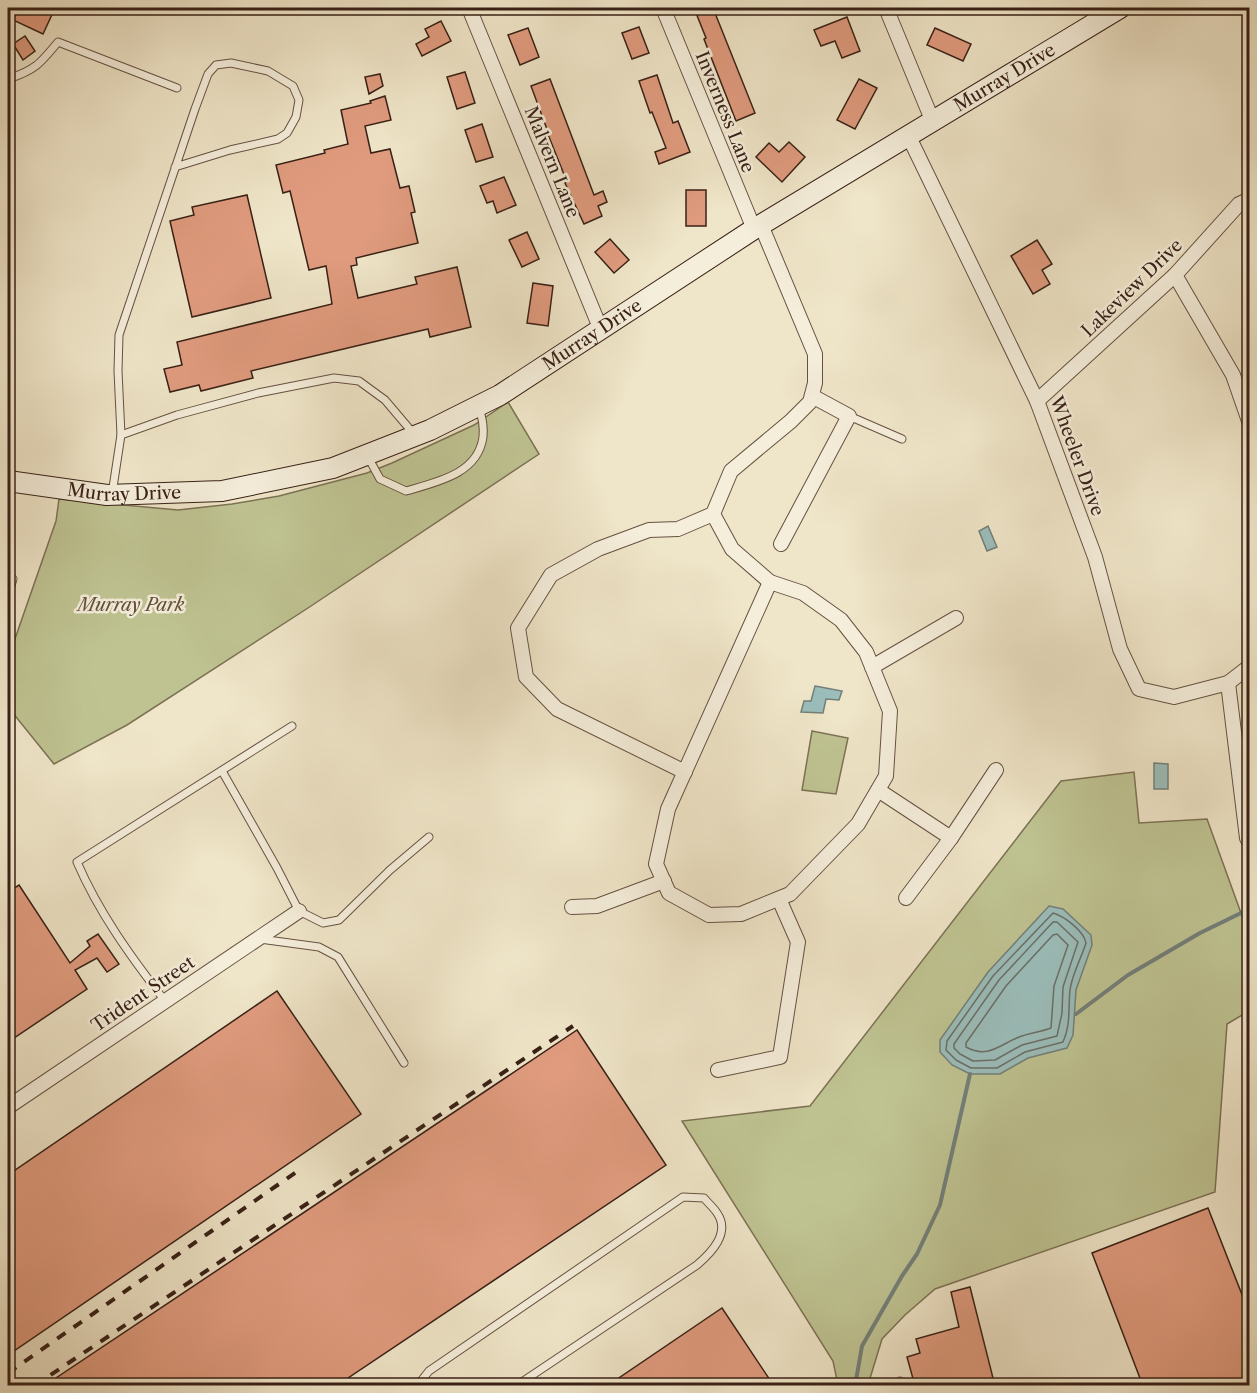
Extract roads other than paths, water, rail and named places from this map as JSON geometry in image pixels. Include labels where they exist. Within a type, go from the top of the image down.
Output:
[{"type":"street","name":"Malvern Lane","points":[[470,8],[601,330]]},
{"type":"street","name":"Inverness Lane","points":[[663,8],[757,227],[815,354],[815,383],[812,396]]},
{"type":"street","points":[[886,8],[933,122]]},
{"type":"street","name":"Murray Drive","points":[[8,481],[112,495],[222,491],[333,468],[415,435],[478,407],[601,330],[757,227],[909,137],[1113,9]]},
{"type":"street","name":"Wheeler Drive","points":[[909,137],[1038,401],[1095,557],[1120,649],[1139,689],[1174,697],[1228,683],[1250,666]]},
{"type":"street","name":"Lakeview Drive","points":[[1038,401],[1175,275],[1239,204],[1250,199]]},
{"type":"street","points":[[1175,275],[1233,375],[1250,423]]},
{"type":"street","points":[[685,772],[557,709],[526,677],[518,628],[551,575],[608,545],[649,530],[678,529],[713,514],[731,471],[791,421],[810,402],[812,396],[849,416],[781,544]]},
{"type":"street","points":[[713,514],[732,549],[770,582],[803,593],[841,620],[866,652],[890,711],[886,776],[858,824],[790,894],[741,914],[709,915],[669,893],[656,864],[668,809],[770,582]]},
{"type":"street","points":[[872,667],[956,618]]},
{"type":"street","points":[[1228,683],[1247,838],[1250,844]]},
{"type":"street","points":[[906,898],[951,838],[996,770]]},
{"type":"street","points":[[878,789],[951,838]]},
{"type":"street","points":[[572,907],[597,906],[664,881]]},
{"type":"street","points":[[718,1070],[780,1056],[798,942],[778,899]]},
{"type":"street","name":"Trident Street","points":[[8,1107],[299,911]]},
{"type":"lane","points":[[8,79],[29,72],[42,62],[58,42],[177,88]]},
{"type":"lane","points":[[112,495],[121,435],[119,335],[175,167],[208,74],[216,64],[231,63],[268,71],[293,86],[299,100],[296,117],[287,133],[278,139],[230,150],[175,167]]},
{"type":"lane","points":[[121,435],[177,415],[258,393],[334,378],[359,381],[385,400],[415,435]]},
{"type":"lane","points":[[367,455],[380,479],[406,491],[441,480],[466,467],[476,458],[481,446],[483,429],[483,419],[478,407]]},
{"type":"lane","points":[[849,416],[902,439]]},
{"type":"lane","points":[[8,578],[13,579],[8,596]]},
{"type":"lane","points":[[165,1001],[134,961],[91,894],[77,862],[292,726]]},
{"type":"lane","points":[[222,771],[299,911],[323,923],[339,920],[390,870],[429,837]]},
{"type":"lane","points":[[258,939],[319,947],[338,957],[404,1063]]},
{"type":"lane","points":[[417,1386],[429,1371],[683,1197],[704,1198],[719,1214],[722,1230],[714,1250],[697,1265],[516,1386]]},
{"type":"water","points":[[988,526],[997,547],[987,551],[979,531]]},
{"type":"water","points":[[815,686],[842,691],[839,700],[826,699],[823,713],[801,712],[804,701],[811,701]]},
{"type":"water","points":[[1154,763],[1168,764],[1168,789],[1154,789]]},
{"type":"water","points":[[1049,906],[1063,909],[1091,935],[1092,945],[1076,990],[1073,1035],[1067,1048],[1028,1058],[1000,1074],[970,1074],[952,1065],[940,1052],[940,1040],[988,972]]},
{"type":"waterway","points":[[1076,1014],[1128,975],[1200,933],[1241,913]]},
{"type":"waterway","points":[[855,1386],[862,1346],[917,1254],[940,1205],[970,1074]]},
{"type":"railway","points":[[34,1386],[573,1026]]},
{"type":"railway","points":[[8,1373],[302,1168]]},
{"type":"park label","name":"Murray Park","points":[[131,605]]}]
